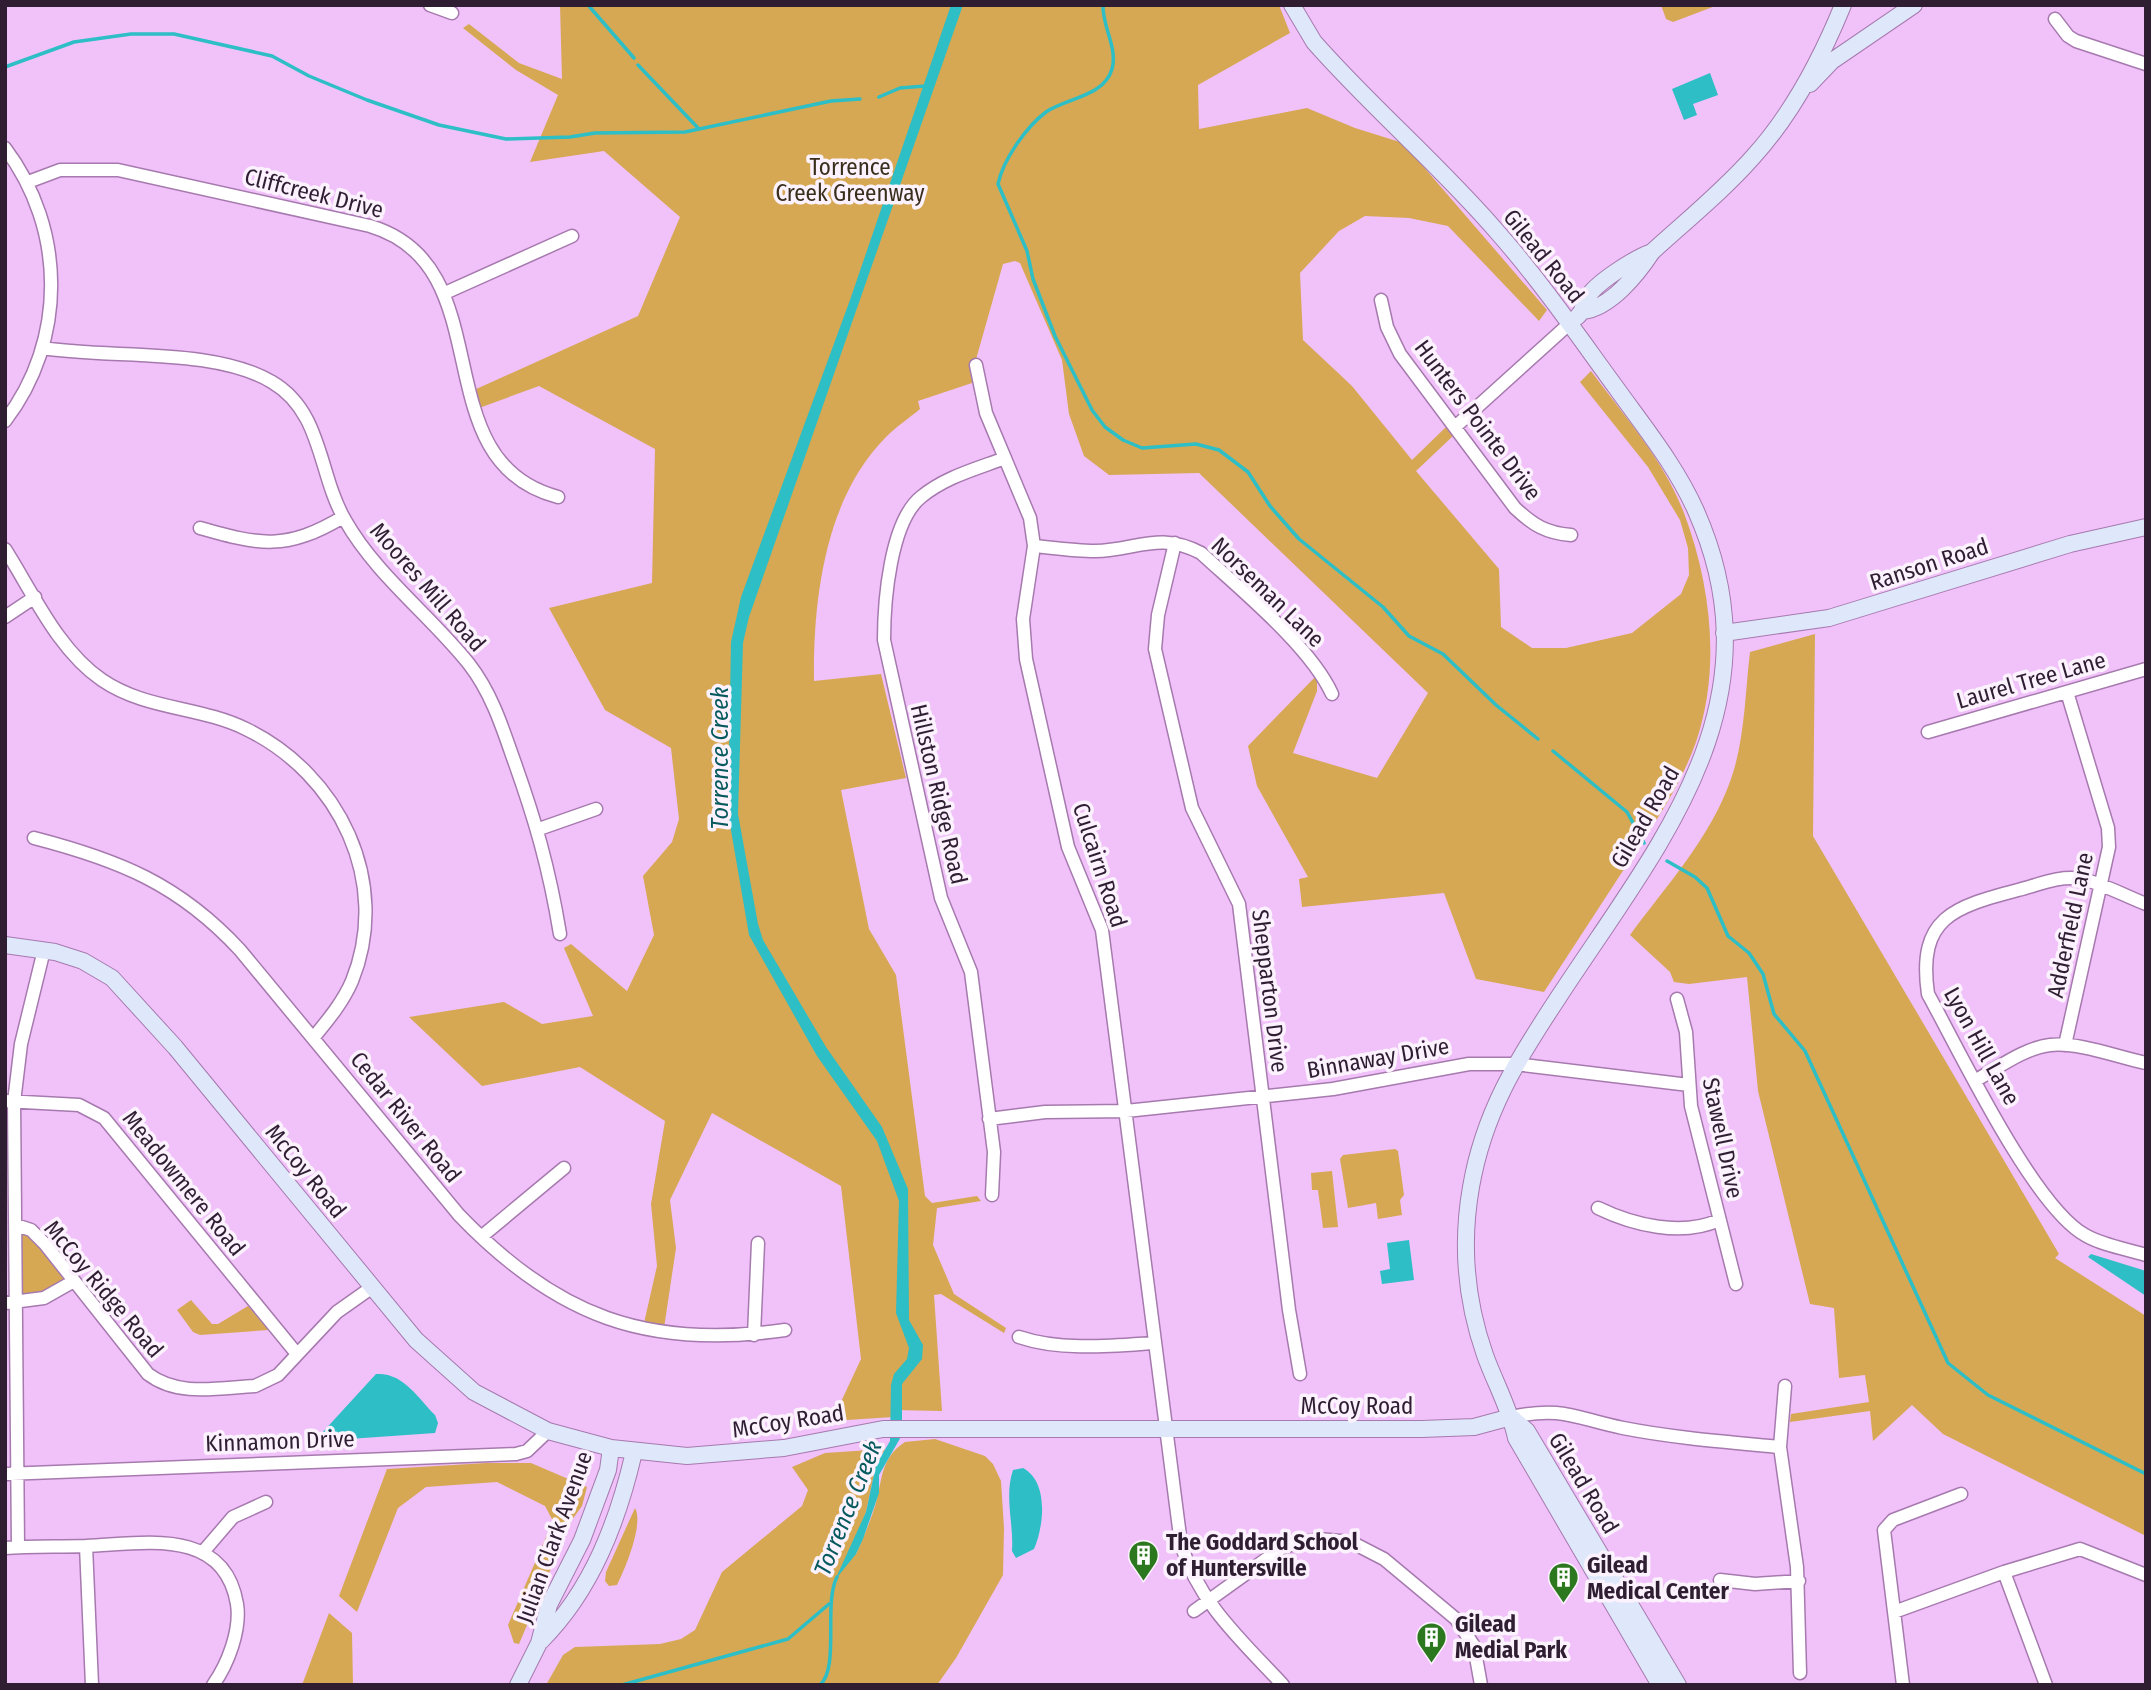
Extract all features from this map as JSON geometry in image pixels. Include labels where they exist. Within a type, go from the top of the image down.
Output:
[{"type":"main road","name":"Gilead Road","points":[[1292,5],[1319,48],[1473,205],[1570,324],[1665,456],[1696,510],[1717,574],[1725,656],[1717,714],[1688,795],[1515,1064],[1492,1111],[1479,1150],[1468,1203],[1465,1263],[1476,1328],[1511,1417],[1516,1438],[1660,1685]]},
{"type":"main road","points":[[1570,324],[1583,311],[1597,309],[1641,269],[1652,252],[1754,156],[1803,90],[1827,46],[1843,5]]},
{"type":"main road","points":[[1803,90],[1832,61],[1914,5]]},
{"type":"main road","name":"Ranson Road","points":[[1724,633],[1829,618],[2070,544],[2146,527]]},
{"type":"main road","name":"McCoy Road","points":[[5,945],[44,950],[98,969],[136,1002],[416,1340],[454,1376],[498,1406],[548,1431],[611,1448],[687,1456],[784,1448],[883,1429],[1422,1429],[1474,1427],[1511,1417]]},
{"type":"main road","name":"Gilead Road","points":[[1511,1417],[1527,1432],[1678,1685]]},
{"type":"main road","name":"Julian Clark Avenue","points":[[518,1685],[539,1643],[549,1605],[582,1540],[608,1470],[611,1448]]},
{"type":"main road","name":"Julian Clark Avenue","points":[[539,1643],[564,1617],[607,1544],[634,1452]]},
{"type":"street","points":[[430,5],[452,13]]},
{"type":"street","points":[[2055,19],[2076,41],[2146,64]]},
{"type":"street","points":[[5,148],[28,182],[43,222],[49,252],[51,304],[43,348],[28,386],[5,421]]},
{"type":"street","name":"Cliffcreek Drive","points":[[28,182],[60,170],[118,170],[370,226],[402,239],[421,254],[445,293],[467,387],[496,454],[514,477],[528,487],[558,497]]},
{"type":"street","points":[[445,293],[572,236]]},
{"type":"street","name":"Hunters Pointe Drive","points":[[1381,300],[1387,327],[1400,354],[1515,508],[1549,533],[1571,535]]},
{"type":"street","points":[[1455,427],[1570,324]]},
{"type":"street","name":"Moores Mill Road","points":[[43,348],[96,355],[165,357],[236,367],[275,384],[295,402],[311,424],[343,517],[366,551],[466,661],[482,684],[502,726],[539,829],[560,934]]},
{"type":"street","name":"Culcairn Road","points":[[976,365],[981,398],[1030,518],[1034,546],[1023,620],[1026,659],[1073,866],[1099,917],[1181,1544],[1186,1561],[1207,1600],[1283,1685]]},
{"type":"street","name":"Hillston Ridge Road","points":[[992,1195],[994,1152],[971,972],[945,911],[925,835],[884,640],[884,616],[897,540],[909,510],[934,488],[1004,458]]},
{"type":"street","points":[[200,528],[247,541],[279,543],[298,538],[343,517]]},
{"type":"street","name":"Norseman Lane","points":[[1034,546],[1095,551],[1156,540],[1175,543],[1201,553],[1301,649],[1325,678],[1332,694]]},
{"type":"street","name":"Shepparton Drive","points":[[1175,543],[1158,614],[1155,649],[1192,808],[1238,904],[1261,1095],[1300,1374]]},
{"type":"street","points":[[5,549],[72,653],[103,681],[138,700],[204,713],[247,729],[303,769],[337,810],[361,866],[366,892],[366,925],[351,981],[338,1006],[314,1037]]},
{"type":"street","points":[[5,617],[36,597]]},
{"type":"street","name":"Laurel Tree Lane","points":[[1928,732],[2146,669]]},
{"type":"street","name":"Adderfield Lane","points":[[2065,1045],[2109,847],[2108,828],[2067,692]]},
{"type":"street","points":[[539,829],[596,809]]},
{"type":"street","name":"Cedar River Road","points":[[34,838],[111,859],[140,872],[186,900],[240,950],[481,1237],[512,1265],[545,1288],[621,1323],[678,1336],[711,1338],[785,1330]]},
{"type":"street","name":"Lyon Hill Lane","points":[[2146,904],[2082,879],[2065,878],[1970,903],[1955,910],[1940,925],[1926,947],[1924,966],[1928,994],[2035,1182],[2059,1215],[2085,1236],[2146,1255]]},
{"type":"street","points":[[44,950],[25,1022],[10,1101],[16,1226],[11,1303],[19,1474],[11,1548],[175,1543],[203,1552],[226,1575],[238,1609],[234,1636],[222,1672],[214,1685]]},
{"type":"street","name":"Stawell Drive","points":[[1677,999],[1686,1032],[1691,1106],[1736,1284]]},
{"type":"street","points":[[1976,1080],[2029,1051],[2049,1045],[2065,1045],[2146,1063]]},
{"type":"street","name":"Binnaway Drive","points":[[989,1119],[1045,1112],[1126,1111],[1333,1089],[1469,1064],[1515,1064],[1689,1086]]},
{"type":"street","name":"Meadowmere Road","points":[[10,1101],[79,1105],[104,1118],[297,1354]]},
{"type":"street","points":[[481,1237],[564,1168]]},
{"type":"street","points":[[1598,1208],[1620,1218],[1664,1226],[1692,1228],[1719,1220]]},
{"type":"street","name":"McCoy Ridge Road","points":[[16,1226],[31,1230],[38,1237],[148,1374],[162,1385],[175,1389],[255,1386],[278,1375],[337,1312],[371,1288]]},
{"type":"street","points":[[754,1335],[758,1243]]},
{"type":"street","points":[[11,1303],[44,1297],[74,1281]]},
{"type":"street","points":[[1018,1336],[1044,1343],[1076,1345],[1153,1343]]},
{"type":"street","points":[[1784,1386],[1780,1447],[1798,1581],[1800,1673]]},
{"type":"street","name":"McCoy Road","points":[[1511,1417],[1543,1410],[1558,1411],[1622,1427],[1780,1447]]},
{"type":"street","name":"Kinnamon Drive","points":[[5,1474],[516,1454],[527,1451],[548,1431]]},
{"type":"street","points":[[1903,1685],[1884,1538],[1886,1525],[1961,1494]]},
{"type":"street","points":[[203,1552],[233,1517],[267,1502]]},
{"type":"street","points":[[1194,1611],[1283,1547],[1318,1539],[1351,1542],[1384,1559],[1456,1619],[1474,1646],[1481,1685]]},
{"type":"street","points":[[86,1546],[92,1685]]},
{"type":"street","points":[[1894,1612],[2004,1572],[2080,1549],[2146,1575]]},
{"type":"street","points":[[2004,1572],[2046,1685]]},
{"type":"street","points":[[1720,1580],[1755,1584],[1798,1581]]},
{"type":"green space","name":"Torrence Creek Greenway","points":[[560,5],[1279,5],[1290,33],[1198,85],[1199,129],[1307,108],[1355,128],[1403,143],[1547,310],[1539,321],[1448,226],[1409,218],[1365,216],[1339,231],[1300,273],[1303,340],[1352,386],[1412,460],[1446,427],[1453,436],[1416,471],[1499,569],[1501,627],[1532,648],[1566,648],[1632,633],[1681,594],[1689,575],[1688,548],[1680,520],[1648,467],[1580,382],[1591,371],[1666,475],[1684,513],[1701,569],[1710,656],[1704,714],[1696,742],[1657,819],[1544,992],[1476,979],[1444,893],[1302,907],[1299,879],[1308,877],[1257,786],[1248,746],[1317,675],[1317,691],[1293,753],[1377,778],[1428,693],[1199,473],[1109,475],[1084,456],[1069,414],[1062,360],[1020,263],[1015,261],[1003,264],[973,370],[975,382],[918,401],[920,409],[886,437],[865,462],[849,489],[836,519],[827,551],[820,584],[814,649],[814,681],[881,674],[906,778],[841,790],[869,929],[896,975],[925,1196],[932,1203],[977,1196],[981,1201],[937,1208],[933,1245],[954,1294],[1006,1328],[1004,1333],[941,1294],[934,1295],[942,1411],[893,1410],[893,1417],[832,1421],[861,1359],[841,1186],[712,1113],[670,1200],[676,1248],[664,1328],[644,1323],[657,1266],[651,1204],[665,1121],[580,1067],[482,1086],[409,1017],[504,1002],[542,1024],[593,1016],[564,948],[571,944],[627,991],[654,935],[643,876],[672,842],[679,819],[671,748],[605,710],[549,608],[652,583],[655,449],[539,386],[479,408],[474,390],[638,316],[680,217],[604,151],[530,162],[558,95],[516,70],[463,28],[469,24],[519,63],[562,79]]},
{"type":"green space","points":[[1661,5],[1718,5],[1673,22],[1666,19]]},
{"type":"green space","points":[[1815,634],[1813,836],[2059,1254],[2055,1258],[2146,1316],[2146,1536],[1943,1434],[1912,1405],[1873,1441],[1870,1411],[1790,1422],[1791,1414],[1869,1402],[1865,1375],[1839,1378],[1834,1308],[1810,1304],[1758,1091],[1747,977],[1689,984],[1674,982],[1670,972],[1630,935],[1700,841],[1731,779],[1744,716],[1750,652]]},
{"type":"green space","points":[[1395,1149],[1398,1151],[1404,1195],[1400,1200],[1402,1215],[1378,1219],[1376,1203],[1348,1208],[1340,1159],[1343,1155]]},
{"type":"green space","points":[[1332,1171],[1338,1227],[1323,1228],[1318,1190],[1312,1190],[1311,1173]]},
{"type":"green space","points":[[16,1225],[31,1230],[74,1281],[17,1303]]},
{"type":"green space","points":[[191,1300],[212,1324],[218,1324],[248,1306],[269,1330],[200,1335],[193,1332],[177,1310]]},
{"type":"green space","points":[[935,1439],[985,1456],[993,1464],[1001,1481],[1004,1528],[1003,1575],[956,1658],[937,1685],[546,1685],[563,1655],[575,1647],[660,1644],[681,1639],[695,1630],[722,1572],[802,1506],[808,1490],[792,1467],[825,1453],[885,1449],[876,1465],[866,1512],[852,1548],[856,1554],[871,1518],[883,1471],[890,1456],[905,1442]]},
{"type":"green space","points":[[531,1463],[587,1487],[582,1506],[571,1521],[519,1644],[514,1643],[508,1625],[553,1521],[545,1506],[497,1482],[426,1487],[398,1508],[357,1612],[339,1596],[387,1469]]},
{"type":"green space","points":[[635,1508],[637,1525],[632,1546],[617,1585],[609,1586],[605,1581],[606,1572]]},
{"type":"green space","points":[[329,1613],[352,1633],[353,1685],[302,1685]]},
{"type":"shaded area","points":[[951,5],[963,5],[749,617],[743,643],[738,814],[758,924],[763,940],[826,1047],[882,1127],[908,1189],[909,1320],[923,1345],[922,1359],[902,1384],[902,1435],[879,1475],[879,1493],[863,1539],[856,1554],[835,1580],[866,1512],[876,1465],[890,1441],[891,1385],[894,1374],[907,1359],[909,1348],[896,1313],[899,1201],[877,1141],[817,1056],[749,935],[728,813],[731,642],[741,597],[850,300]]},
{"type":"shaded area","points":[[1710,73],[1718,95],[1693,104],[1697,115],[1684,120],[1672,89]]},
{"type":"shaded area","points":[[1409,1240],[1414,1280],[1382,1284],[1380,1271],[1390,1269],[1387,1243]]},
{"type":"shaded area","points":[[2091,1254],[2146,1271],[2146,1296],[2088,1257]]},
{"type":"shaded area","points":[[376,1374],[394,1377],[416,1394],[435,1415],[438,1423],[435,1433],[320,1441],[321,1434]]},
{"type":"shaded area","points":[[1023,1468],[1037,1483],[1041,1494],[1042,1517],[1034,1549],[1016,1558],[1012,1551],[1009,1490],[1013,1470]]},
{"type":"waterway","points":[[588,5],[634,58]]},
{"type":"waterway","points":[[1103,5],[1113,53],[1112,69],[1108,78],[1093,91],[1054,107],[1038,118],[1010,155],[998,184],[1027,251],[1033,279],[1055,336],[1092,410],[1105,427],[1123,440],[1142,448],[1196,444],[1219,450],[1248,472],[1270,506],[1299,539],[1383,607],[1409,636],[1443,654],[1496,705],[1538,739]]},
{"type":"waterway","points":[[5,67],[74,42],[131,34],[174,34],[272,56],[309,76],[367,100],[439,125],[506,139],[570,137],[595,133],[685,132],[831,101],[860,99]]},
{"type":"waterway","points":[[638,65],[699,129]]},
{"type":"waterway","points":[[879,97],[900,88],[925,86]]},
{"type":"waterway","points":[[1553,751],[1627,812],[1644,843]]},
{"type":"waterway","points":[[1667,861],[1695,877],[1707,888],[1728,936],[1749,953],[1763,974],[1774,1014],[1805,1051],[1948,1363],[1988,1395],[2146,1474]]},
{"type":"waterway","name":"Torrence Creek","points":[[820,1685],[829,1664],[831,1603],[837,1577]]},
{"type":"waterway","points":[[622,1685],[788,1639],[829,1604]]},
{"type":"place","name":"The Goddard School of Huntersville","points":[[1143,1582]]},
{"type":"place","name":"Gilead Medical Center","points":[[1564,1605]]},
{"type":"place","name":"Gilead Medial Park","points":[[1432,1664]]}]
